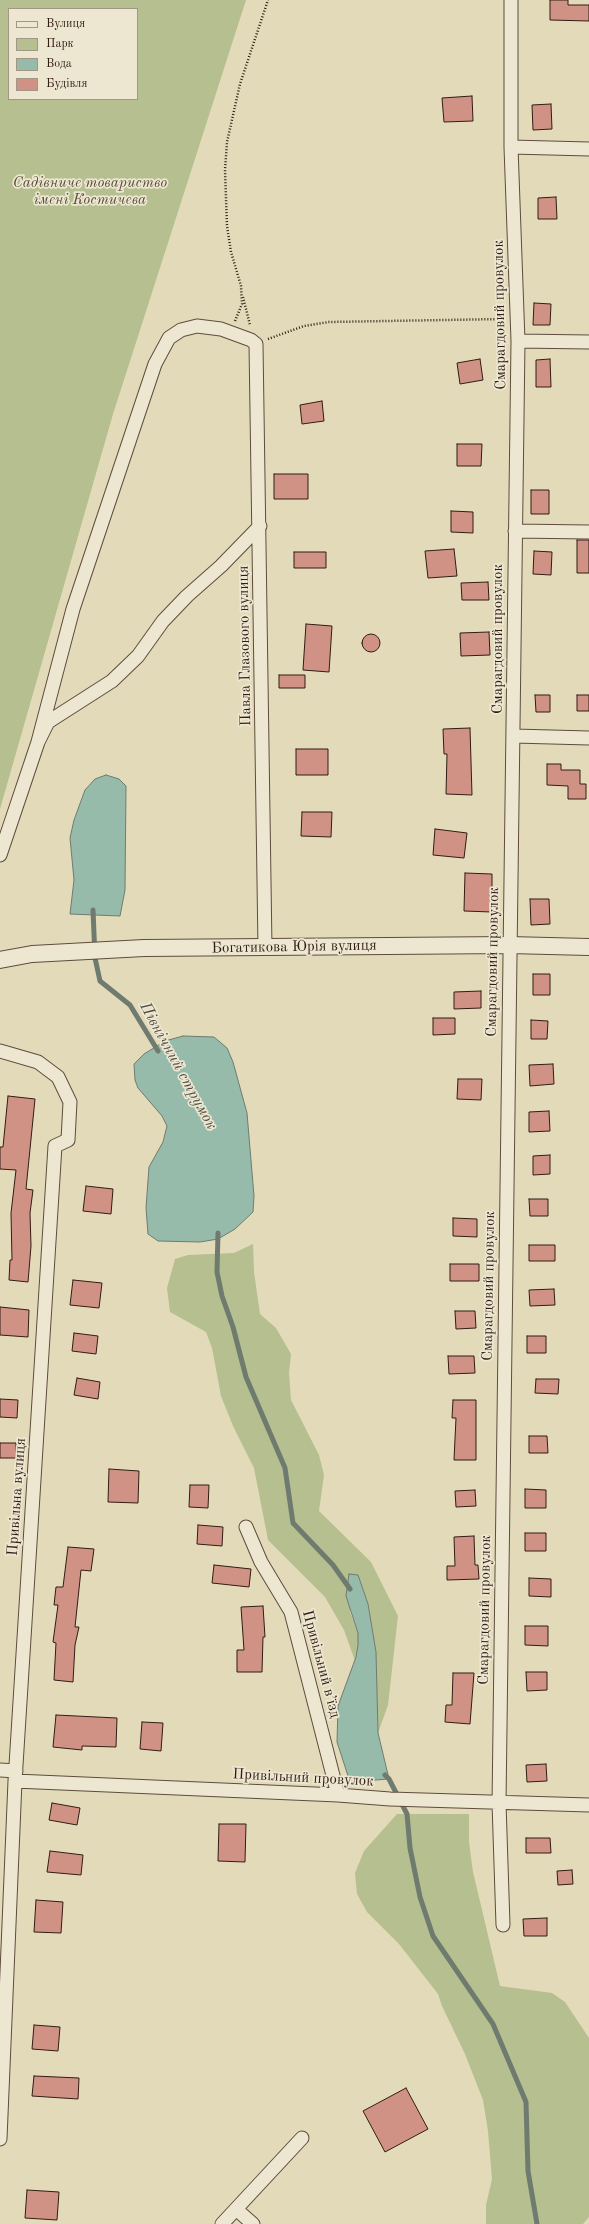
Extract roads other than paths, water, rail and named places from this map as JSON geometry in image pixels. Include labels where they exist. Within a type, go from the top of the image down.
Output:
[{"type":"street","name":"Смарагдовий провулок","points":[[504,1925],[499,1803],[518,341],[511,147],[511,0]]},
{"type":"street","points":[[511,147],[589,149]]},
{"type":"street","name":"Павла Глазового вулиця","points":[[38,742],[73,609],[155,364],[169,338],[181,330],[197,326],[221,329],[256,344],[260,526],[265,948]]},
{"type":"street","points":[[518,341],[589,342]]},
{"type":"street","points":[[0,855],[38,742],[48,722],[112,681],[138,656],[172,611],[236,552],[260,526]]},
{"type":"street","points":[[515,531],[589,532]]},
{"type":"street","points":[[514,736],[589,738]]},
{"type":"street","name":"Богатикова Юрія вулиця","points":[[0,960],[32,954],[136,949],[509,945],[589,947]]},
{"type":"street","name":"Привільна вулиця","points":[[0,1051],[38,1062],[58,1077],[70,1102],[68,1140],[55,1146],[16,1776],[0,2139]]},
{"type":"street","name":"Привільний в’їзд","points":[[246,1526],[261,1562],[291,1612],[338,1795]]},
{"type":"street","name":"Привільний провулок","points":[[0,1770],[16,1776],[390,1799],[589,1805]]},
{"type":"street","points":[[222,2224],[302,2138]]},
{"type":"street","points":[[236,2209],[253,2224]]},
{"type":"water","points":[[106,775],[119,779],[126,786],[125,890],[120,916],[70,914],[74,880],[70,838],[74,820],[85,790],[95,779]]},
{"type":"water","points":[[183,1036],[214,1037],[227,1048],[233,1062],[247,1113],[254,1196],[253,1212],[235,1229],[218,1239],[200,1242],[158,1241],[148,1234],[146,1208],[149,1167],[163,1142],[167,1126],[162,1116],[138,1088],[135,1080],[134,1064],[144,1054],[165,1041]]},
{"type":"water","points":[[349,1574],[358,1575],[368,1604],[376,1652],[378,1733],[389,1779],[350,1782],[337,1742],[338,1706],[356,1657],[358,1645],[358,1633],[346,1596]]},
{"type":"waterway","name":"Північний струмок","points":[[93,910],[95,958],[100,981],[130,1005],[158,1051]]},
{"type":"waterway","name":"Північний струмок","points":[[218,1233],[217,1272],[222,1296],[233,1327],[246,1377],[285,1468],[293,1523],[333,1565],[350,1589]]},
{"type":"waterway","name":"Північний струмок","points":[[385,1775],[389,1779],[407,1814],[410,1848],[420,1897],[433,1936],[493,2024],[526,2102],[528,2171],[537,2224]]},
{"type":"park label","name":"Садівниче товариство імені Костичева","points":[[90,192]]}]
